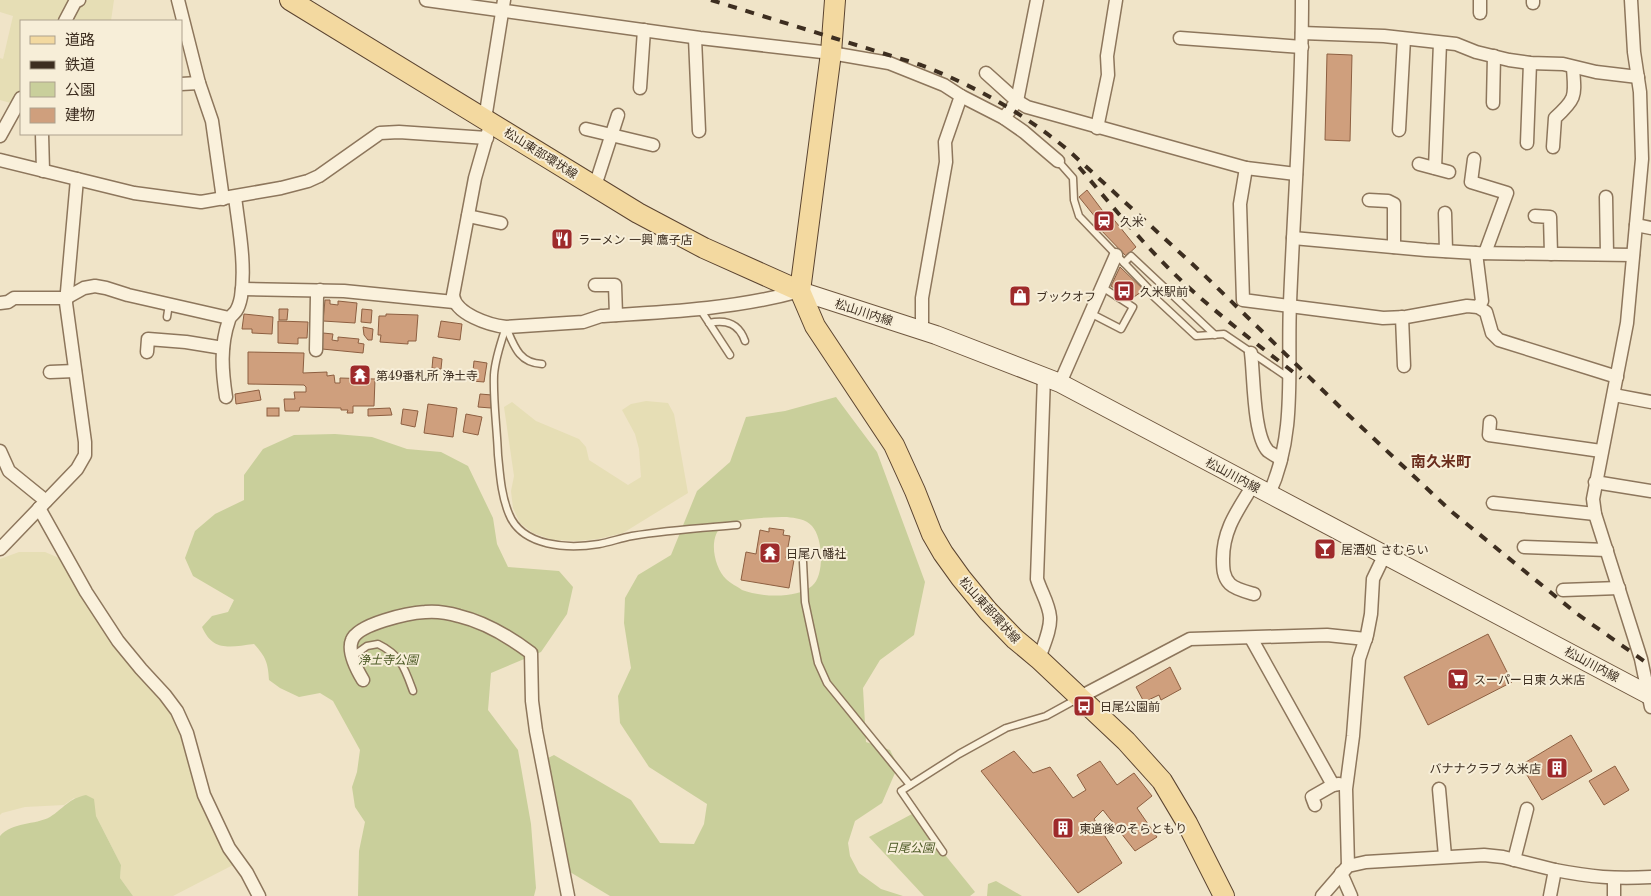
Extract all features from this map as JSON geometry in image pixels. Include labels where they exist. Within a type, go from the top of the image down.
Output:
[{"type":"main road","name":"松山東部環状線","points":[[290,0],[488,126],[595,186],[638,213],[704,248],[800,292],[815,326],[894,446],[915,490],[932,534],[943,553],[988,611],[1126,741],[1162,781],[1187,823],[1224,896]]},
{"type":"main road","points":[[800,292],[831,53],[835,0]]},
{"type":"main road","name":"松山川内線","points":[[800,292],[922,330],[1052,380],[1385,554],[1650,699]]},
{"type":"street","points":[[66,20],[79,0]]},
{"type":"street","points":[[178,0],[199,83],[212,121],[241,246],[242,289],[237,310],[229,318],[223,348],[222,368],[226,397]]},
{"type":"street","points":[[426,0],[503,5],[695,38],[831,53],[889,63],[944,85],[1004,118],[1024,132],[1058,161]]},
{"type":"street","points":[[1004,118],[1017,101],[1037,0]]},
{"type":"street","points":[[1097,128],[1108,76],[1107,56],[1116,0]]},
{"type":"street","points":[[1269,494],[1278,475],[1287,438],[1290,379],[1290,305],[1302,47],[1302,0]]},
{"type":"street","points":[[1480,0],[1480,13]]},
{"type":"street","points":[[1631,0],[1634,52],[1638,77],[1646,94],[1646,157],[1636,225],[1627,323],[1593,499],[1595,514],[1619,588],[1647,665],[1650,699]]},
{"type":"street","points":[[454,302],[475,178],[488,126],[503,5]]},
{"type":"street","points":[[640,88],[644,30]]},
{"type":"street","points":[[1302,33],[1404,38],[1456,44],[1476,52],[1530,63],[1563,64],[1573,68],[1638,77]]},
{"type":"street","points":[[695,38],[699,130]]},
{"type":"street","points":[[1180,38],[1302,47]]},
{"type":"street","points":[[1399,130],[1404,38]]},
{"type":"street","points":[[1435,168],[1440,43]]},
{"type":"street","points":[[1493,103],[1494,56]]},
{"type":"street","points":[[1526,143],[1530,63]]},
{"type":"street","points":[[1553,147],[1555,118],[1569,105],[1575,94],[1573,68]]},
{"type":"street","points":[[986,73],[1017,101],[1027,107],[1246,168],[1296,174]]},
{"type":"street","points":[[182,84],[199,83]]},
{"type":"street","points":[[922,330],[922,298],[946,162],[945,142],[961,96]]},
{"type":"street","points":[[2,129],[20,100]]},
{"type":"street","points":[[595,186],[618,115]]},
{"type":"street","points":[[0,160],[134,193],[201,202],[308,181],[319,176],[380,133],[488,126]]},
{"type":"street","points":[[586,129],[653,145]]},
{"type":"street","points":[[42,135],[43,171]]},
{"type":"street","points":[[1474,159],[1471,182],[1507,192],[1480,253],[1482,301],[1478,307]]},
{"type":"street","points":[[1419,164],[1449,172]]},
{"type":"street","points":[[1246,168],[1240,204],[1243,300],[1383,318],[1402,317],[1467,306],[1478,307],[1486,312],[1492,333],[1499,340],[1617,377]]},
{"type":"street","points":[[0,549],[77,470],[85,455],[85,442],[66,298],[77,179]]},
{"type":"street","points":[[1606,197],[1607,254]]},
{"type":"street","points":[[1369,200],[1388,201],[1394,204],[1394,248]]},
{"type":"street","points":[[1445,213],[1446,251]]},
{"type":"street","points":[[468,216],[501,223]]},
{"type":"street","points":[[1535,216],[1550,217],[1551,254]]},
{"type":"street","points":[[1636,225],[1651,228]]},
{"type":"street","points":[[1293,238],[1394,248],[1480,253],[1633,254]]},
{"type":"street","points":[[1039,659],[1050,618],[1036,571],[1052,380],[1090,313],[1102,287],[1120,259]]},
{"type":"street","points":[[594,285],[615,285],[616,315]]},
{"type":"street","points":[[0,303],[8,302],[14,298],[66,298],[84,288],[95,286],[128,295],[168,311],[229,318]]},
{"type":"street","points":[[242,289],[344,291],[454,302],[476,318],[495,326],[506,327],[583,322],[600,316],[700,309],[740,304],[800,292]]},
{"type":"street","points":[[316,350],[317,296],[320,290]]},
{"type":"street","points":[[1402,317],[1404,366]]},
{"type":"street","points":[[147,352],[148,339],[186,342],[223,348]]},
{"type":"street","points":[[1251,352],[1258,425],[1262,439],[1268,451],[1282,459]]},
{"type":"street","points":[[50,372],[75,371]]},
{"type":"street","points":[[1614,395],[1651,402]]},
{"type":"street","points":[[1490,422],[1489,435],[1602,451]]},
{"type":"street","points":[[0,452],[9,471],[42,505],[86,592],[118,640],[177,711],[187,733],[204,795],[229,848],[248,873],[259,896]]},
{"type":"street","points":[[1595,482],[1651,491]]},
{"type":"street","points":[[1253,485],[1226,532],[1223,546],[1223,563],[1224,576],[1231,586],[1254,594]]},
{"type":"street","points":[[1493,503],[1595,514]]},
{"type":"street","points":[[1524,547],[1608,550]]},
{"type":"street","points":[[1351,896],[1344,870],[1346,783],[1359,659],[1366,639],[1371,614],[1373,579],[1385,554]]},
{"type":"street","points":[[1563,590],[1619,588]]},
{"type":"street","points":[[363,680],[351,650],[351,641],[357,632],[370,625],[426,612],[446,613],[462,617],[492,629],[531,653],[532,701],[536,731],[568,896]]},
{"type":"street","points":[[1080,697],[1190,639],[1327,635],[1366,639]]},
{"type":"street","points":[[1251,638],[1333,785]]},
{"type":"street","points":[[1315,805],[1312,797],[1333,785],[1346,783]]},
{"type":"street","points":[[1439,789],[1445,856]]},
{"type":"street","points":[[1514,860],[1527,809]]},
{"type":"street","points":[[1322,896],[1344,870],[1366,862],[1445,856],[1484,855],[1588,877],[1614,879],[1651,877]]},
{"type":"street","points":[[1550,896],[1555,870]]},
{"type":"street","points":[[1614,879],[1614,896]]},
{"type":"lane","points":[[1058,161],[1073,178],[1074,200],[1079,216],[1149,289],[1152,295],[1196,336],[1224,334],[1290,379]]},
{"type":"lane","points":[[1120,259],[1131,256],[1215,335]]},
{"type":"lane","points":[[1090,313],[1121,329],[1133,307],[1102,287]]},
{"type":"lane","points":[[700,309],[730,355]]},
{"type":"lane","points":[[709,323],[718,321],[735,325],[742,331],[745,341]]},
{"type":"lane","points":[[506,327],[516,350],[531,364],[542,364]]},
{"type":"lane","points":[[506,327],[494,374],[497,434],[500,480],[505,503],[509,516],[519,529],[534,539],[554,545],[578,546],[599,544],[630,536],[737,525]]},
{"type":"lane","points":[[803,562],[805,602],[818,663],[827,683],[910,785]]},
{"type":"lane","points":[[353,656],[367,646],[378,644],[390,649],[400,660],[413,691]]},
{"type":"lane","points":[[943,852],[901,791],[959,754],[1000,731],[1046,716],[1080,697]]},
{"type":"shaded area","points":[[0,0],[72,0],[61,20],[20,20],[20,93],[14,104],[0,100],[0,58],[3,59],[13,16],[0,12]]},
{"type":"shaded area","points":[[88,0],[114,0],[111,20],[72,20],[80,5]]},
{"type":"shaded area","points":[[646,401],[668,403],[674,414],[688,493],[623,533],[598,539],[577,541],[553,540],[533,533],[520,523],[513,508],[511,491],[514,476],[504,407],[512,402],[536,421],[579,439],[586,447],[589,460],[628,485],[641,477],[639,449],[635,434],[622,410],[631,404]]},
{"type":"shaded area","points":[[19,552],[45,552],[59,558],[81,596],[161,697],[171,712],[180,734],[190,761],[198,795],[223,850],[233,865],[173,896],[133,896],[120,878],[121,865],[96,816],[74,798],[64,805],[25,807],[0,815],[0,559]]},
{"type":"green space","points":[[836,397],[877,452],[925,582],[914,635],[880,660],[863,688],[866,742],[890,750],[898,766],[882,803],[855,821],[848,843],[850,856],[859,873],[881,889],[903,896],[610,896],[570,872],[542,761],[554,755],[631,800],[660,843],[694,844],[704,824],[707,804],[649,767],[620,723],[618,696],[631,668],[624,623],[625,598],[638,575],[671,555],[697,491],[730,462],[746,417],[785,411]],"holes":[[[790,517],[807,522],[816,532],[820,547],[821,565],[819,574],[812,586],[797,593],[778,596],[742,590],[726,579],[718,567],[714,552],[715,536],[724,525],[745,519]]]},
{"type":"green space","name":"浄土寺公園","points":[[335,434],[372,437],[407,449],[441,452],[468,466],[493,518],[497,544],[508,567],[559,571],[573,587],[567,614],[541,652],[491,673],[488,710],[518,750],[531,824],[536,888],[534,896],[358,896],[359,851],[365,822],[355,807],[352,787],[357,772],[360,750],[333,701],[320,693],[299,697],[280,688],[269,680],[266,660],[254,644],[223,646],[211,641],[202,627],[212,616],[228,612],[234,600],[193,576],[185,558],[195,531],[215,514],[244,500],[244,475],[263,449],[294,435]]},
{"type":"green space","points":[[86,795],[94,799],[96,816],[121,865],[120,878],[133,896],[0,896],[0,836],[11,828],[44,820],[70,801]]},
{"type":"green space","name":"日尾公園","points":[[912,814],[975,892],[970,896],[924,896],[869,837]]},
{"type":"green space","points":[[996,881],[1022,896],[987,896],[988,884]]},
{"type":"building","points":[[1327,54],[1352,55],[1350,141],[1325,140]]},
{"type":"building","points":[[1087,190],[1108,218],[1111,216],[1136,247],[1126,256],[1097,226],[1100,223],[1079,197]]},
{"type":"building","points":[[1120,267],[1144,290],[1131,299],[1111,286]]},
{"type":"building","points":[[325,300],[330,300],[330,304],[338,305],[338,301],[357,303],[355,323],[323,321]]},
{"type":"building","points":[[279,309],[288,309],[287,320],[279,320]]},
{"type":"building","points":[[362,309],[372,310],[371,323],[361,322]]},
{"type":"building","points":[[244,314],[273,317],[272,334],[252,333],[252,329],[242,329]]},
{"type":"building","points":[[386,314],[418,315],[416,341],[408,341],[408,344],[380,342],[381,335],[378,335],[379,316],[386,316]]},
{"type":"building","points":[[278,321],[308,322],[307,338],[298,338],[298,344],[278,343]]},
{"type":"building","points":[[441,321],[462,324],[460,340],[438,337]]},
{"type":"building","points":[[363,327],[373,329],[372,340],[368,340],[364,335]]},
{"type":"building","points":[[323,333],[333,334],[332,340],[338,341],[338,337],[359,339],[358,343],[364,344],[363,353],[322,349]]},
{"type":"building","points":[[248,352],[304,353],[303,373],[327,372],[327,376],[334,375],[335,383],[340,383],[340,378],[375,379],[374,406],[353,406],[353,413],[347,413],[348,410],[341,410],[341,408],[300,407],[299,411],[285,411],[284,399],[295,399],[294,392],[306,392],[306,387],[304,385],[248,384]]},
{"type":"building","points":[[433,357],[442,359],[441,369],[432,368]]},
{"type":"building","points":[[474,361],[487,363],[484,382],[472,381]]},
{"type":"building","points":[[259,390],[261,400],[236,404],[235,394]]},
{"type":"building","points":[[480,394],[492,395],[491,408],[478,407]]},
{"type":"building","points":[[428,404],[457,408],[453,437],[424,433]]},
{"type":"building","points":[[267,408],[279,408],[279,416],[267,416]]},
{"type":"building","points":[[390,408],[392,415],[368,416],[368,409]]},
{"type":"building","points":[[403,409],[418,411],[415,427],[401,424]]},
{"type":"building","points":[[466,414],[482,417],[478,435],[463,432]]},
{"type":"building","points":[[769,528],[784,530],[783,535],[790,536],[786,558],[794,560],[789,588],[741,580],[746,552],[756,554],[760,530],[769,532]]},
{"type":"building","name":"スーパー日東 久米店","points":[[1488,634],[1512,682],[1428,725],[1404,677]]},
{"type":"building","points":[[1170,667],[1181,689],[1161,700],[1159,695],[1144,702],[1136,687]]},
{"type":"building","name":"バナナクラブ 久米店","points":[[1571,735],[1592,771],[1542,800],[1521,765]]},
{"type":"building","name":"東道後のそらともり","points":[[1014,751],[1033,773],[1050,767],[1073,798],[1086,790],[1077,775],[1100,761],[1117,785],[1134,773],[1152,796],[1137,808],[1157,837],[1135,851],[1103,810],[1094,819],[1122,863],[1078,893],[981,771]]},
{"type":"building","points":[[1615,766],[1629,790],[1604,805],[1589,781]]},
{"type":"railway","points":[[711,0],[921,65],[979,91],[1034,124],[1068,150],[1201,272],[1340,407],[1452,512],[1576,613],[1651,666]]},
{"type":"railway","points":[[1079,167],[1144,242],[1186,285],[1228,321],[1301,378]]},
{"type":"place","name":"久米","points":[[1104,221]]},
{"type":"place","name":"ラーメン 一興 鷹子店","points":[[562,239]]},
{"type":"place","name":"久米駅前","points":[[1124,291]]},
{"type":"place","name":"ブックオフ","points":[[1020,296]]},
{"type":"place","name":"第49番札所 浄土寺","points":[[360,375]]},
{"type":"place","name":"居酒処 さむらい","points":[[1325,549]]},
{"type":"place","name":"日尾八幡社","points":[[770,553]]},
{"type":"place","name":"スーパー日東 久米店","points":[[1458,679]]},
{"type":"place","name":"日尾公園前","points":[[1084,706]]},
{"type":"place","name":"バナナクラブ 久米店","points":[[1557,768]]},
{"type":"place","name":"東道後のそらともり","points":[[1063,828]]},
{"type":"district","name":"南久米町","points":[[1441,461]]}]
